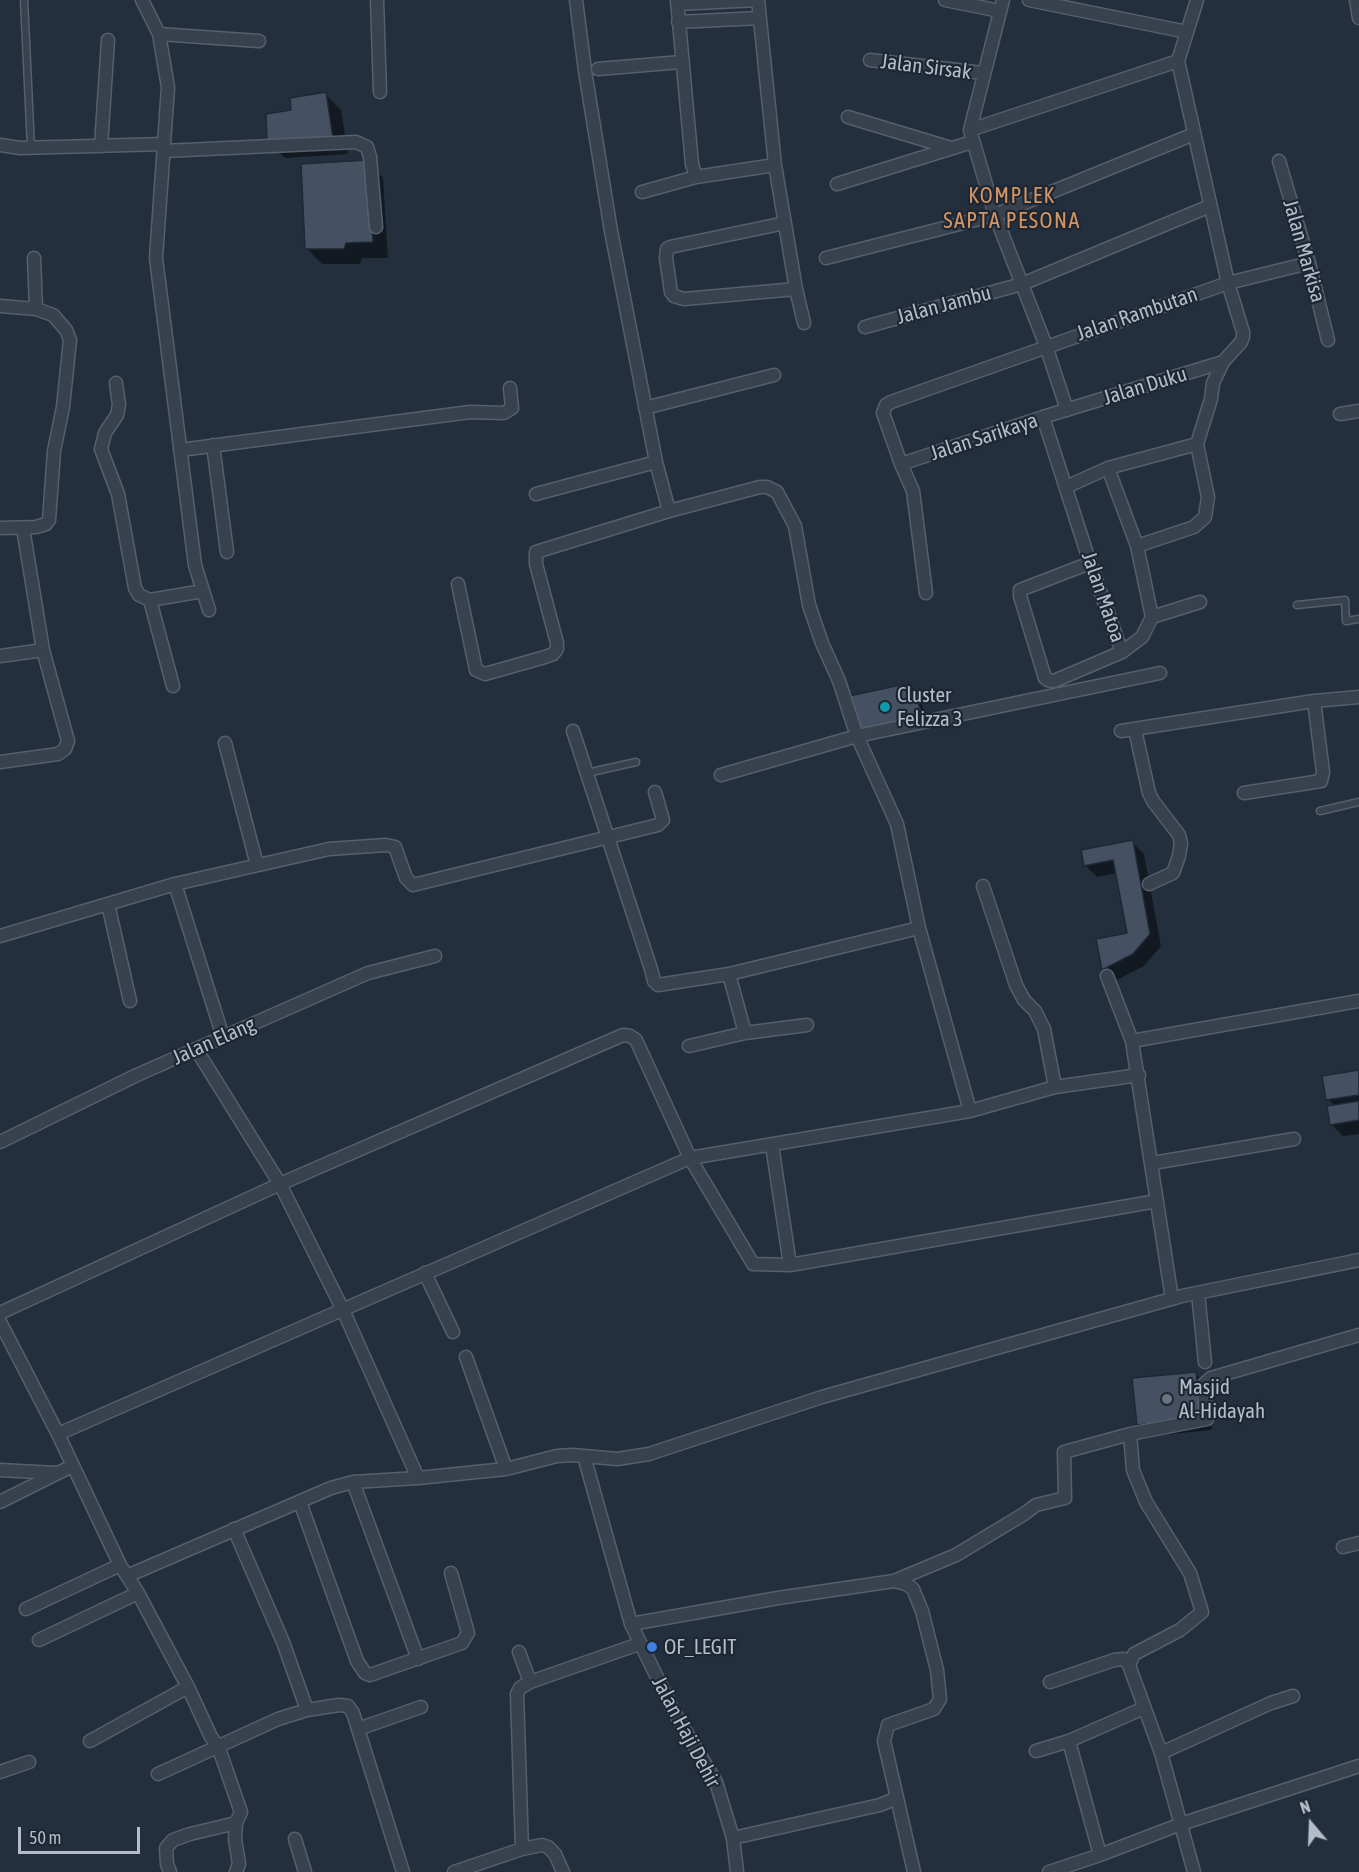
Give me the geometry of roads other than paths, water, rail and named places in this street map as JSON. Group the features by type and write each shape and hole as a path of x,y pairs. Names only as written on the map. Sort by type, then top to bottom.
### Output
{"street":[{"path":"142,0 159,34 168,87 156,258 195,565 209,610"},
{"path":"377,0 380,92"},
{"path":"576,0 611,231 656,462 669,511"},
{"path":"696,177 692,164 677,2 758,0 775,165 804,323"},
{"path":"945,0 1001,6 983,74 971,136 995,215 1046,346 1067,410"},
{"path":"1029,0 1187,32"},
{"path":"1137,546 1194,527 1205,517 1208,497 1197,444 1211,399 1213,383 1223,362 1241,342 1243,332 1228,283 1178,61 1197,0"},
{"path":"1356,0 1359,18"},
{"path":"678,22 760,18"},
{"path":"159,34 259,41"},
{"path":"101,146 108,40"},
{"name":"Jalan Sirsak","path":"870,60 983,74"},
{"path":"837,184 951,148 971,136 1178,61"},
{"path":"598,69 681,62"},
{"path":"848,117 951,148"},
{"path":"826,258 995,215 1194,134"},
{"path":"0,145 20,148 164,147 356,142 367,147 370,157 375,227"},
{"name":"Jalan Markisa","path":"1279,161 1309,263 1328,340"},
{"path":"642,192 696,177 775,165"},
{"name":"Jalan Jambu","path":"865,327 1022,284 1210,206"},
{"path":"785,223 667,249 666,258 671,292 674,296 684,299 796,289"},
{"path":"34,258 36,309"},
{"name":"Jalan Rambutan","path":"926,592 913,491 883,413 886,405 1046,346 1228,283 1309,263"},
{"path":"0,306 36,309 53,315 66,330 70,340 63,406 54,451 51,515 44,525 0,528"},
{"name":"Jalan Duku","path":"1067,410 1223,362"},
{"path":"645,408 774,375"},
{"path":"116,383 119,405 117,415 105,433 101,449 118,494 132,582 139,595 150,600 203,591"},
{"path":"180,450 470,412 504,413 512,408 510,388"},
{"name":"Jalan Sarikaya","path":"901,464 1067,410"},
{"path":"1340,414 1359,411"},
{"name":"Jalan Matoa","path":"1043,417 1118,654 1142,637 1152,617 1137,546 1108,468"},
{"path":"1066,487 1108,468 1197,444"},
{"path":"213,446 227,552"},
{"path":"536,494 656,462"},
{"path":"458,584 476,670 485,674 545,657 553,654 557,643 536,564 536,552 669,511 760,487 772,488 777,492 795,526 809,605 822,643 842,688 857,736 897,825 919,928 970,1111"},
{"path":"0,762 50,757 65,749 68,741 43,651 23,528"},
{"path":"1090,563 1022,587 1020,596 1048,680 1054,681 1118,654"},
{"path":"150,600 172,686"},
{"path":"1152,617 1200,602"},
{"path":"0,656 43,651"},
{"path":"721,775 857,736 1160,673"},
{"path":"1121,731 1314,701 1359,697"},
{"path":"1244,793 1321,781 1323,772 1314,701"},
{"path":"1135,730 1149,793 1179,834 1181,843 1173,873 1149,884"},
{"path":"573,731 656,983 662,985 729,974 919,928"},
{"path":"225,743 257,865"},
{"path":"0,936 175,884 329,849 386,845 394,847 406,878 413,885 661,823 663,820 655,792"},
{"path":"175,884 223,1037"},
{"path":"983,886 1017,985 1024,1000 1035,1011 1044,1029 1055,1087"},
{"path":"108,904 130,1001"},
{"name":"Jalan Elang","path":"0,1142 137,1075 368,973 435,956"},
{"path":"729,974 745,1033"},
{"path":"1107,976 1132,1041 1139,1075 1172,1299"},
{"path":"1132,1041 1359,1001"},
{"path":"689,1046 745,1033 807,1025"},
{"path":"0,1313 280,1184 623,1035 636,1040 690,1158 753,1264 790,1264 1157,1202"},
{"path":"196,1049 280,1184 343,1310 418,1478"},
{"path":"58,1434 690,1158 970,1111 1055,1087 1139,1075"},
{"path":"1153,1163 1294,1139"},
{"path":"772,1145 790,1264"},
{"path":"127,1576 331,1488 353,1482 418,1478 506,1468 544,1458 573,1455 617,1459 650,1454 822,1396 1172,1299 1359,1260"},
{"path":"425,1273 453,1332"},
{"path":"1198,1293 1205,1362"},
{"path":"0,1322 58,1434 120,1565 138,1593 188,1687 211,1737 218,1746 241,1812 236,1823 238,1864 236,1872"},
{"path":"631,1624 778,1598 894,1581 956,1555 1036,1505 1065,1498 1064,1452 1130,1434 1207,1419 1203,1385 1211,1378 1359,1335"},
{"path":"466,1357 506,1468"},
{"path":"1129,1665 1134,1654 1180,1630 1202,1612 1190,1573 1146,1502 1137,1481 1133,1470 1130,1434"},
{"name":"Jalan Haji Dehir","path":"584,1456 631,1624 673,1710 716,1782 733,1838 737,1872"},
{"path":"0,1502 72,1466"},
{"path":"0,1470 56,1473"},
{"path":"353,1482 418,1659"},
{"path":"300,1502 361,1668 370,1675 462,1643 468,1633 451,1574"},
{"path":"234,1529 283,1642 307,1710"},
{"path":"1342,1546 1359,1543"},
{"path":"26,1609 120,1565"},
{"path":"894,1581 906,1584 913,1589 922,1611 937,1670 940,1699 934,1709 888,1725 884,1741 914,1872"},
{"path":"39,1640 138,1593"},
{"path":"522,1849 517,1694 520,1688 530,1682 639,1644"},
{"path":"519,1652 530,1682"},
{"path":"1050,1682 1114,1660 1124,1659 1129,1665 1161,1753 1194,1872"},
{"path":"90,1741 188,1687"},
{"path":"1161,1753 1271,1703 1293,1696"},
{"path":"158,1774 278,1719 307,1710 339,1705 348,1706 353,1713 403,1872"},
{"path":"358,1729 421,1707"},
{"path":"1036,1751 1069,1741 1144,1708"},
{"path":"1069,1741 1100,1855"},
{"path":"0,1773 29,1762"},
{"path":"1049,1872 1181,1824 1359,1766"},
{"path":"733,1838 869,1808 897,1798"},
{"path":"170,1872 166,1848 173,1840 236,1823"},
{"path":"295,1839 305,1872"},
{"path":"454,1872 522,1849 542,1845 548,1847 559,1860 563,1872"}],"lane":[{"path":"24,0 31,147"},
{"path":"1297,605 1345,600 1346,621 1359,619"},
{"path":"587,773 636,762"},
{"path":"1320,811 1359,802"}],"place":[{"name":"Cluster Felizza 3","path":"885,707"},
{"name":"Masjid Al-Hidayah","path":"1167,1399"},
{"name":"OF_LEGIT","path":"652,1647"}],"district":[{"name":"KOMPLEK SAPTA PESONA","path":"1012,208"}]}
